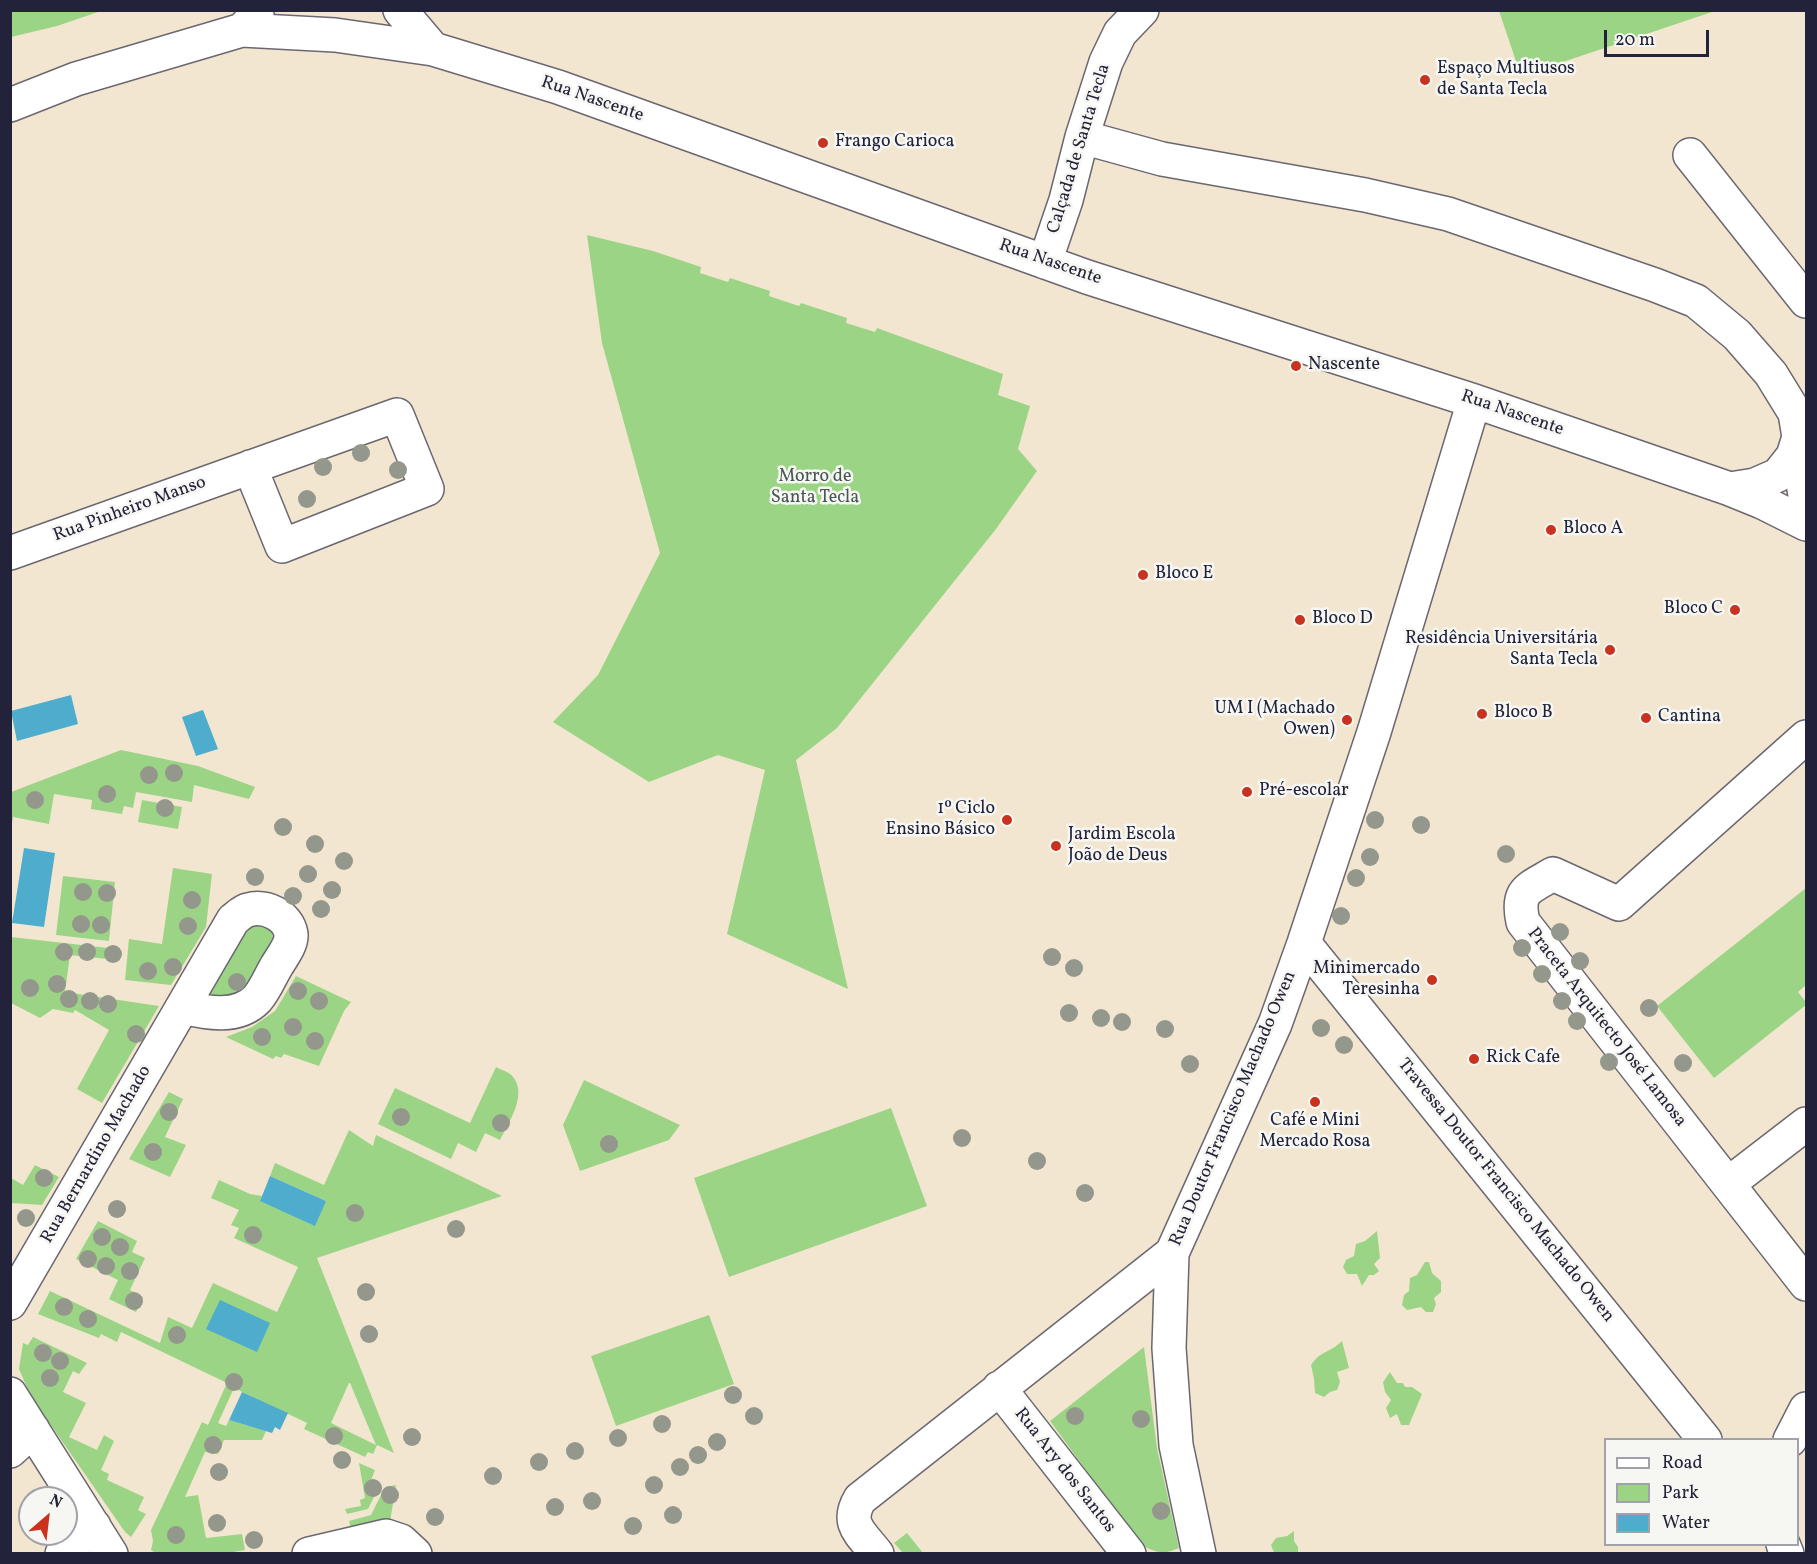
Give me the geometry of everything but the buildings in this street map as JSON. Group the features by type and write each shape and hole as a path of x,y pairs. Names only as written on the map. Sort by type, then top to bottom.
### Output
{"street":[{"path":"400,10 434,49"},
{"name":"Calçada de Santa Tecla","path":"1045,262 1066,200 1082,136 1106,62 1120,33 1142,10"},
{"name":"Rua Nascente","path":"10,105 76,79 251,20 334,35 434,49 558,87 1045,262 1474,401 1730,489 1806,524"},
{"path":"1082,136 1162,159 1365,195 1448,214 1696,301 1737,335 1772,374 1795,413 1799,437 1793,456 1778,475 1755,485 1730,489"},
{"path":"1690,155 1806,301"},
{"name":"Rua Doutor Francisco Machado Owen","path":"1199,1554 1176,1445 1169,1348 1172,1254 1275,1024 1374,732 1474,401"},
{"name":"Rua Pinheiro Manso","path":"10,553 250,467 397,415 427,489 282,546 250,467"},
{"path":"1793,456 1802,477 1806,501"},
{"name":"Praceta Arquitecto José Lamosa","path":"1806,737 1619,904 1553,874 1527,890 1519,904 1522,922 1806,1284"},
{"name":"Travessa Doutor Francisco Machado Owen","path":"1304,942 1703,1438"},
{"name":"Rua Bernardino Machado","path":"10,1303 183,1007"},
{"path":"1728,1184 1806,1124"},
{"path":"863,1549 854,1523 853,1510 860,1498 1172,1254"},
{"name":"Rua Ary dos Santos","path":"999,1388 1129,1554"},
{"path":"10,1394 22,1441 94,1526 111,1554"},
{"path":"1791,1438 1806,1409"},
{"path":"62,1554 94,1526"},
{"path":"309,1554 386,1536 402,1541 415,1554"}],"green space":[{"path":"1499,10 1718,10 1521,76 1499,11"},
{"path":"10,11 101,11 57,26 11,37"},
{"name":"Morro de Santa Tecla","path":"587,235 653,251 701,267 700,273 728,282 730,278 770,291 769,296 799,306 801,303 847,318 846,323 875,332 877,328 1003,374 998,395 1030,406 1018,449 1037,471 996,529 837,728 796,760 848,989 727,934 765,770 718,755 649,782 553,722 598,675 660,553 602,343"},
{"path":"121,750 198,766 255,787 249,799 194,785 192,802 136,792 133,808 124,806 122,814 91,809 92,800 54,794 49,824 13,817 11,830 11,792"},
{"path":"142,800 182,807 178,829 138,822"},
{"path":"173,868 212,874 206,927 171,985 125,980 129,939 162,944"},
{"path":"63,876 115,882 109,941 56,935"},
{"path":"1806,888 1806,985 1798,992 1806,1005 1714,1078 1657,1006"},
{"path":"282,918 257,998 183,1007 233,920"},
{"path":"11,937 117,949 116,960 70,955 65,992 159,1006 102,1103 77,1089 109,1030 75,1010 73,1013 53,1009 40,1018 11,1003"},
{"path":"296,976 351,1002 344,1011 319,1066 284,1054 281,1058 276,1056 273,1059 226,1037 252,1027 275,1011"},
{"path":"496,1067 513,1077 517,1084 518,1100 512,1118 500,1140 485,1133 476,1152 458,1143 451,1159 378,1124 395,1088 470,1123"},
{"path":"584,1080 680,1125 669,1140 580,1171 563,1125"},
{"path":"169,1092 183,1099 165,1137 186,1145 170,1177 129,1159"},
{"path":"891,1108 927,1206 729,1277 694,1178"},
{"path":"349,1130 373,1146 376,1135 502,1196 317,1258 394,1453 377,1445 373,1454 368,1452 365,1457 304,1429 307,1423 234,1388 218,1423 226,1426 229,1420 266,1431 262,1440 224,1440 218,1454 205,1452 185,1497 198,1495 206,1538 242,1534 245,1550 222,1554 156,1554 151,1550 153,1541 151,1530 202,1422 208,1425 227,1383 121,1332 117,1342 101,1334 99,1338 38,1314 50,1291 160,1343 168,1317 192,1328 213,1283 277,1312 298,1267 234,1238 239,1228 231,1225 239,1210 211,1198 219,1180 250,1194 262,1196 260,1201 326,1201 270,1176 275,1163 324,1185","holes":["350,1383 376,1445 331,1423"]},
{"path":"35,1165 59,1177 42,1205 11,1203 11,1178 23,1185"},
{"path":"98,1221 137,1241 132,1252 145,1258 130,1290 143,1297 136,1312 109,1299 118,1280 76,1259"},
{"path":"1377,1231 1380,1258 1374,1264 1379,1271 1374,1275 1369,1275 1362,1286 1357,1274 1347,1274 1343,1267 1346,1260 1354,1256 1356,1244 1365,1241"},
{"path":"1425,1262 1429,1262 1432,1273 1441,1281 1441,1292 1434,1298 1436,1304 1433,1312 1426,1312 1421,1307 1407,1310 1402,1305 1404,1295 1409,1291 1410,1278 1417,1275"},
{"path":"709,1315 734,1384 616,1426 591,1356"},
{"path":"33,1337 87,1363 79,1374 73,1371 63,1392 86,1403 69,1437 97,1450 104,1435 114,1441 101,1470 109,1474 107,1480 144,1497 138,1510 146,1514 131,1537 125,1532 30,1395 19,1369 23,1343 28,1345"},
{"path":"1342,1341 1349,1368 1337,1372 1340,1382 1337,1390 1324,1397 1315,1393 1311,1365 1318,1357"},
{"path":"1144,1347 1157,1448 1179,1548 1168,1552 1155,1551 1140,1544 1050,1421"},
{"path":"1390,1372 1397,1383 1403,1383 1405,1387 1412,1387 1422,1394 1409,1425 1401,1425 1397,1414 1390,1418 1386,1408 1391,1400 1385,1392 1383,1382"},
{"path":"359,1463 375,1470 371,1480 380,1485 368,1509 347,1514 345,1509 361,1506 360,1500 365,1498"},
{"path":"396,1485 390,1522 351,1529 349,1521 371,1515 385,1487"},
{"path":"1294,1531 1298,1553 1274,1553 1271,1545 1276,1538 1287,1536"},
{"path":"907,1533 923,1553 903,1553 894,1543"}],"water":[{"path":"71,695 78,724 17,741 11,711"},
{"path":"203,710 218,749 196,756 182,717"},
{"path":"24,848 55,853 44,927 12,923"},
{"path":"270,1176 326,1201 315,1226 260,1201"},
{"path":"220,1300 270,1323 257,1352 206,1329"},
{"path":"242,1392 288,1413 280,1430 275,1427 272,1433 229,1420"}],"place":[{"name":"Espaço Multiusos de Santa Tecla","path":"1425,80"},
{"name":"Frango Carioca","path":"823,143"},
{"name":"Nascente","path":"1296,366"},
{"name":"Bloco A","path":"1551,530"},
{"name":"Bloco E","path":"1143,575"},
{"name":"Bloco C","path":"1735,610"},
{"name":"Bloco D","path":"1300,620"},
{"name":"Residência Universitária Santa Tecla","path":"1610,650"},
{"name":"Bloco B","path":"1482,714"},
{"name":"Cantina","path":"1646,718"},
{"name":"UM I (Machado Owen)","path":"1347,720"},
{"name":"Pré-escolar","path":"1247,792"},
{"name":"1º Ciclo Ensino Básico","path":"1007,820"},
{"name":"Jardim Escola João de Deus","path":"1056,846"},
{"name":"Minimercado Teresinha","path":"1432,980"},
{"name":"Rick Cafe","path":"1474,1059"},
{"name":"Café e Mini Mercado Rosa","path":"1315,1102"}]}
